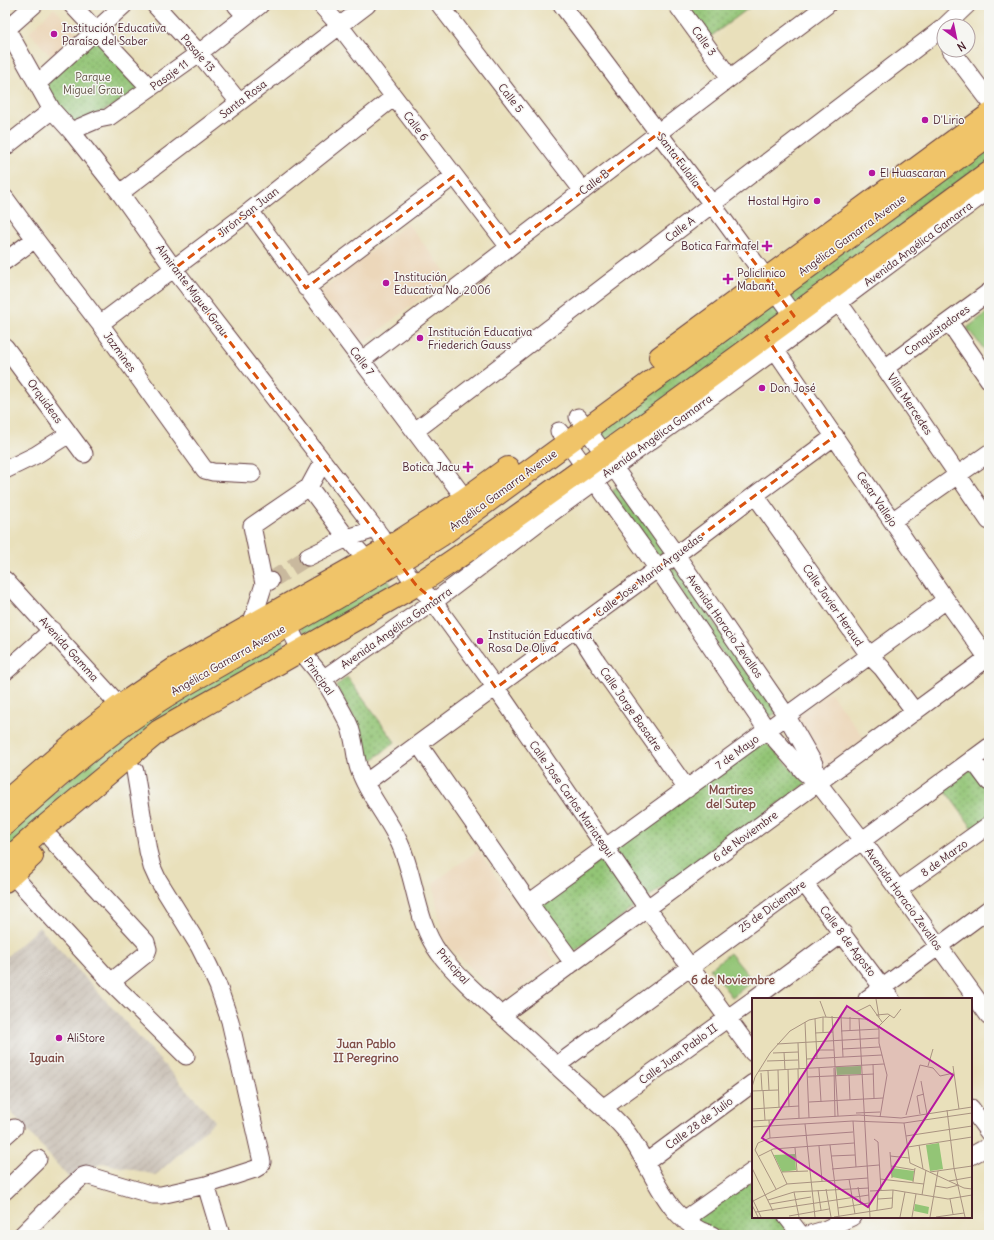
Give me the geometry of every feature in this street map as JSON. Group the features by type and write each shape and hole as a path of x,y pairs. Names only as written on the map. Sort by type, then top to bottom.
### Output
{"main road":[{"name":"Angélica Gamarra Avenue","path":"772,284 989,115"},
{"name":"Angélica Gamarra Avenue","path":"5,824 72,766 125,713 174,669 251,625 284,617 394,555 470,505 772,284 989,135"},
{"path":"7,871 43,828 159,731 192,714 416,585 475,546 591,474 770,343 794,316 835,296 989,172"},
{"name":"Angélica Gamarra Avenue","path":"5,802 89,730 125,713 152,705 187,684 367,560 394,555"},
{"path":"7,871 51,839 135,771 159,731"}],"street":[{"path":"6,27 34,5"},
{"path":"72,5 150,88"},
{"path":"38,84 124,5"},
{"name":"Pasaje 13","path":"155,5 199,53 239,102"},
{"name":"Pasaje 11","path":"71,131 99,119 109,117 199,53 241,10 260,5"},
{"name":"Calle 6","path":"321,5 394,97 509,248"},
{"name":"Santa Rosa","path":"120,193 367,5"},
{"name":"Calle 5","path":"440,5 583,191"},
{"name":"Santa Eulalia","path":"562,5 772,284 794,316"},
{"name":"Calle 3","path":"677,5 730,78"},
{"name":"Calle B","path":"362,360 827,5"},
{"name":"Calle A","path":"955,18 967,5"},
{"name":"Almirante Miguel Grau","path":"6,27 52,110 71,131 120,193 174,269 376,529 394,555"},
{"name":"Calle A","path":"415,431 712,204 936,36"},
{"path":"957,58 989,100"},
{"name":"Jirón San Juan","path":"100,324 250,211 394,97"},
{"path":"5,147 52,110"},
{"path":"306,288 454,176"},
{"name":"Avenida Angélica Gamarra","path":"770,343 835,296 989,190"},
{"name":"Jazmines","path":"5,198 100,324 206,470 213,472 252,474"},
{"name":"Calle 7","path":"250,211 306,288 362,360 470,505"},
{"path":"5,261 35,239"},
{"name":"Conquistadores","path":"885,368 989,292"},
{"name":"Villa Mercedes","path":"835,296 959,475 989,521"},
{"path":"949,322 989,380"},
{"name":"Cesar Vallejo","path":"770,343 988,659"},
{"name":"Orquideas","path":"5,347 12,368 69,434 84,454"},
{"name":"Avenida Horacio Zevallos","path":"582,423 676,555 786,715 814,764 818,783"},
{"path":"5,470 36,455 69,434"},
{"name":"Avenida Horacio Zevallos","path":"564,436 658,569 767,730 804,772 818,783 986,1007"},
{"name":"Calle Jose Maria Arguedas","path":"365,783 658,569 835,436"},
{"path":"892,521 989,453"},
{"path":"251,625 267,583 252,526 309,487 323,461"},
{"name":"Avenida Angélica Gamarra","path":"323,679 434,601 535,525 591,474"},
{"path":"309,487 347,538 367,560"},
{"name":"Calle Javier Heraud","path":"755,495 869,655 882,668 915,712"},
{"path":"308,557 347,538 376,529"},
{"name":"Calle Jose Carlos Mariategui","path":"394,555 416,585 434,601 496,688 647,908 752,1052"},
{"name":"Avenida Gamma","path":"5,580 52,630 125,713"},
{"name":"7 de Mayo","path":"529,903 946,600"},
{"name":"Principal","path":"284,617 301,650 323,679 351,730 359,770 365,783 392,826 401,845 424,924 430,939 440,954 468,984 624,1129 635,1144 659,1189 669,1204 684,1220 704,1233"},
{"name":"Calle Jorge Basadre","path":"576,629 598,663 687,789"},
{"path":"5,672 52,630"},
{"name":"6 de Noviembre","path":"502,1015 988,659"},
{"path":"419,745 529,903 573,963"},
{"name":"25 de Diciembre","path":"556,1066 989,747"},
{"path":"972,759 989,782"},
{"path":"22,1235 63,1194 86,1174 153,1195 161,1195 206,1185 255,1169 260,1166 262,1162 230,1021 218,986 199,946 157,878 152,867 148,852 135,771"},
{"name":"8 de Marzo","path":"898,890 989,825"},
{"path":"51,839 146,942 148,949 146,954 111,982"},
{"path":"7,871 111,982 186,1056"},
{"name":"Calle 8 de Agosto","path":"804,883 887,993"},
{"path":"870,998 887,993 939,946 989,909"},
{"name":"Calle Juan Pablo II","path":"754,998 843,933"},
{"name":"Calle Juan Pablo II","path":"603,1108 752,1000"},
{"name":"Calle 28 de Julio","path":"645,1163 752,1084"},
{"path":"972,1109 989,1133"},
{"path":"972,1155 989,1146"},
{"path":"5,1191 38,1159"},
{"path":"684,1220 752,1172"},
{"path":"206,1185 221,1235"},
{"path":"788,1218 801,1235"},
{"path":"807,1235 824,1230 850,1218"}],"highlighted area":[{"path":"659,133 794,316 766,337 835,436 496,688 434,601 416,585 174,269 250,211 306,288 454,176 509,247"}],"shaded area":[{"name":"Institución Educativa Paraíso del Saber","path":"54,8 80,36 54,60 29,32"},
{"name":"Institución Educativa No. 2006","path":"407,223 449,276 361,345 322,296 322,290"},
{"path":"830,692 864,738 826,767 822,766 794,717"},
{"path":"478,850 556,963 503,999 453,951 442,937 433,883"},
{"path":"39,927 215,1121 156,1175 103,1163 69,1178 5,1105 5,958"}],"green space":[{"path":"686,5 753,5 710,37"},
{"name":"Parque Miguel Grau","path":"96,36 143,90 72,127 42,84"},
{"path":"989,142 989,164 795,307 784,292"},
{"path":"777,299 787,313 608,444 597,430"},
{"path":"989,311 989,353 988,354 967,328"},
{"path":"618,486 667,551 660,558 612,494 613,490"},
{"path":"673,565 775,708 775,714 769,717 764,717 667,568"},
{"path":"385,575 393,588 306,637 299,624"},
{"path":"281,638 288,649 5,856 5,831 137,725"},
{"path":"347,677 395,742 369,763 357,724 336,686"},
{"path":"763,739 806,784 647,898 613,850"},
{"path":"973,767 989,789 989,819 974,830 944,789"},
{"path":"603,858 638,905 572,953 538,904"},
{"path":"730,953 753,981 732,997 710,969"},
{"path":"752,1182 752,1218 781,1218 791,1233 764,1236 725,1233 707,1227 692,1219"}],"tunnel":[{"path":"270,581 308,557"}],"place":[{"name":"Institución Educativa Paraíso del Saber","path":"54,34"},
{"name":"D'Lirio","path":"925,120"},
{"name":"El Huascaran","path":"872,173"},
{"name":"Hostal Hgiro","path":"817,201"},
{"name":"Botica Farmafel","path":"767,246"},
{"name":"Policlinico Mabant","path":"728,279"},
{"name":"Institución Educativa No. 2006","path":"386,283"},
{"name":"Institución Educativa Friederich Gauss","path":"420,338"},
{"name":"Don José","path":"762,388"},
{"name":"Botica Jacu","path":"468,467"},
{"name":"Institución Educativa Rosa De Oliva","path":"480,641"},
{"name":"AliStore","path":"59,1038"}],"district":[{"name":"Martires del Sutep","path":"731,796"},
{"name":"6 de Noviembre","path":"733,979"},
{"name":"Juan Pablo II Peregrino","path":"366,1050"},
{"name":"Iguain","path":"47,1057"}]}
